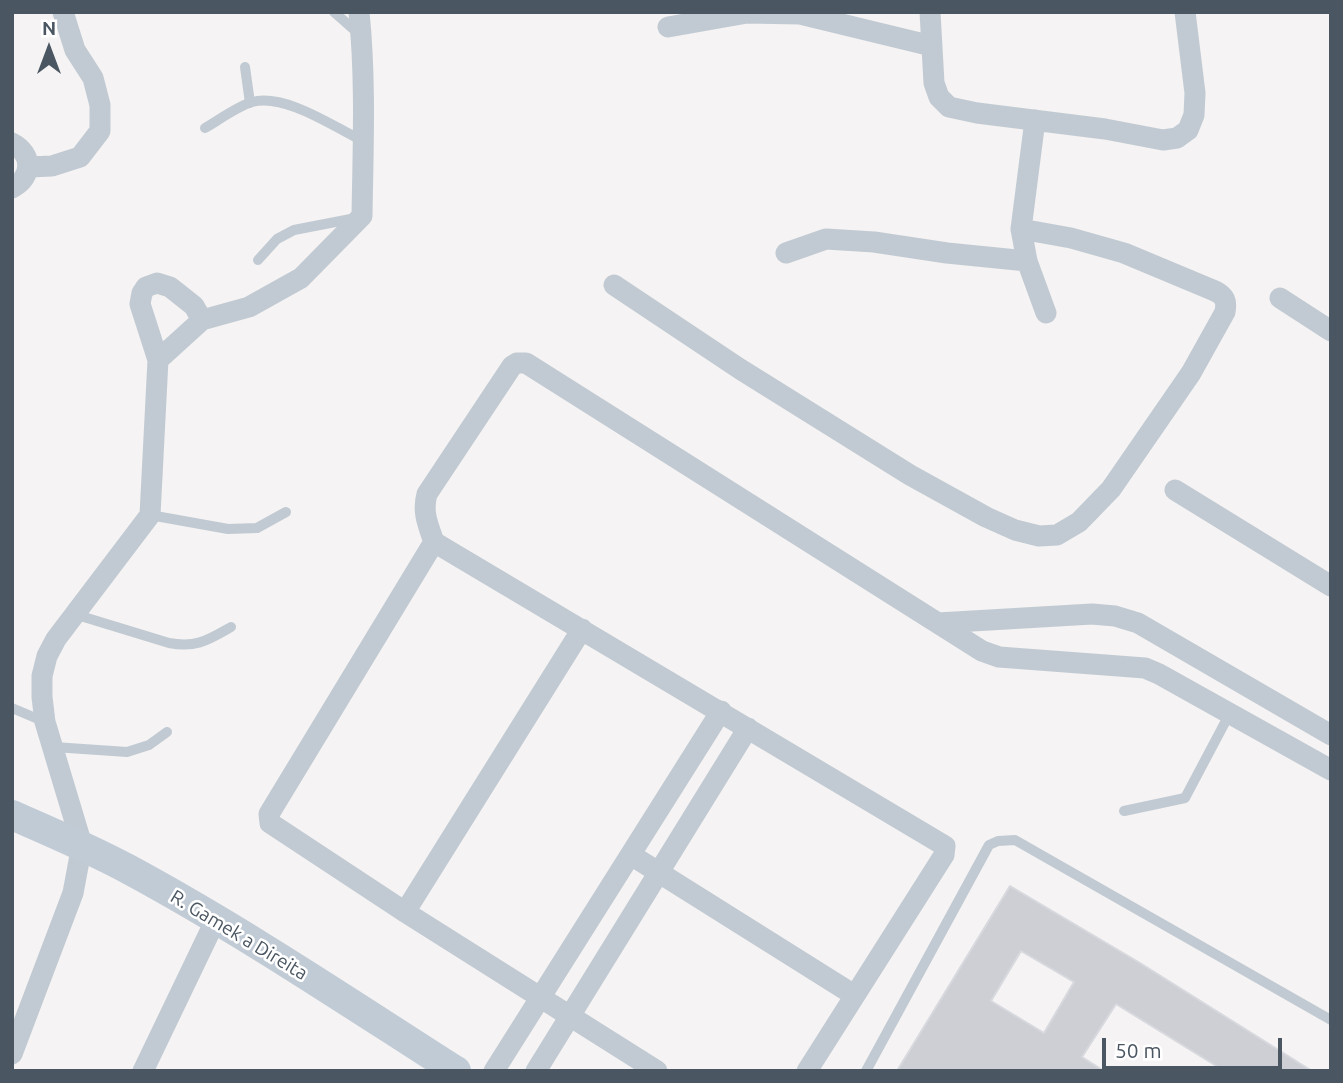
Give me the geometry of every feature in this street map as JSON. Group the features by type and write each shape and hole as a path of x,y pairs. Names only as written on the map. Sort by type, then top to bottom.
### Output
{"main road":[{"name":"R. Gamek a Direita","path":"12,815 82,845 216,919 456,1071"}],"street":[{"path":"29,167 52,166 80,158 100,131 100,104 93,78 75,50 63,12"},
{"path":"158,360 202,320 249,307 302,278 362,216 362,36 359,12"},
{"path":"930,12 934,83 939,97 949,107 1163,140 1177,138 1188,130 1195,115 1195,93 1185,12"},
{"path":"668,27 747,13 800,14 932,46"},
{"path":"1035,120 1021,229 1027,261 1046,313"},
{"path":"12,143 22,149 29,167 21,184 12,188"},
{"path":"614,285 740,369 910,475 1015,530 1040,536 1057,535 1079,523 1111,489 1191,373 1227,302 1223,295 1215,291 1125,253 1071,238 1021,229"},
{"path":"786,253 826,239 874,242 1027,261"},
{"path":"12,1054 73,893 82,845 45,722 42,676 47,656 74,614 150,515 158,360 140,304 142,293 146,287 157,284 170,288 194,306 202,320"},
{"path":"1280,298 1331,331"},
{"path":"807,1071 944,855 944,846 434,542 425,518 427,494 512,366 522,363 982,650 999,657 1145,668 1328,762"},
{"path":"1175,490 1331,586"},
{"path":"434,542 269,814 270,823 657,1071"},
{"path":"938,623 1092,614 1138,623 1331,735"},
{"path":"405,912 582,629"},
{"path":"494,1071 721,711"},
{"path":"536,1071 748,728"},
{"path":"631,855 854,995"},
{"path":"144,1071 216,919"}],"lane":[{"path":"334,12 362,36"},
{"path":"245,67 250,103"},
{"path":"205,128 250,103 263,100 288,104 363,141"},
{"path":"258,260 277,239 294,230 362,216"},
{"path":"150,515 228,529 257,528 286,512"},
{"path":"74,614 184,646 201,643 231,627"},
{"path":"12,708 45,722"},
{"path":"1124,811 1185,799 1230,713"},
{"path":"54,747 127,751 149,745 167,732"},
{"path":"866,1071 989,845 998,841 1015,840 1331,1020"}],"building":[{"path":"1010,886 1140,963 1312,1071 1216,1071 1218,1067 1116,1004 1082,1057 1104,1071 897,1071","holes":["1021,951 1074,982 1044,1033 991,1001"]}]}
